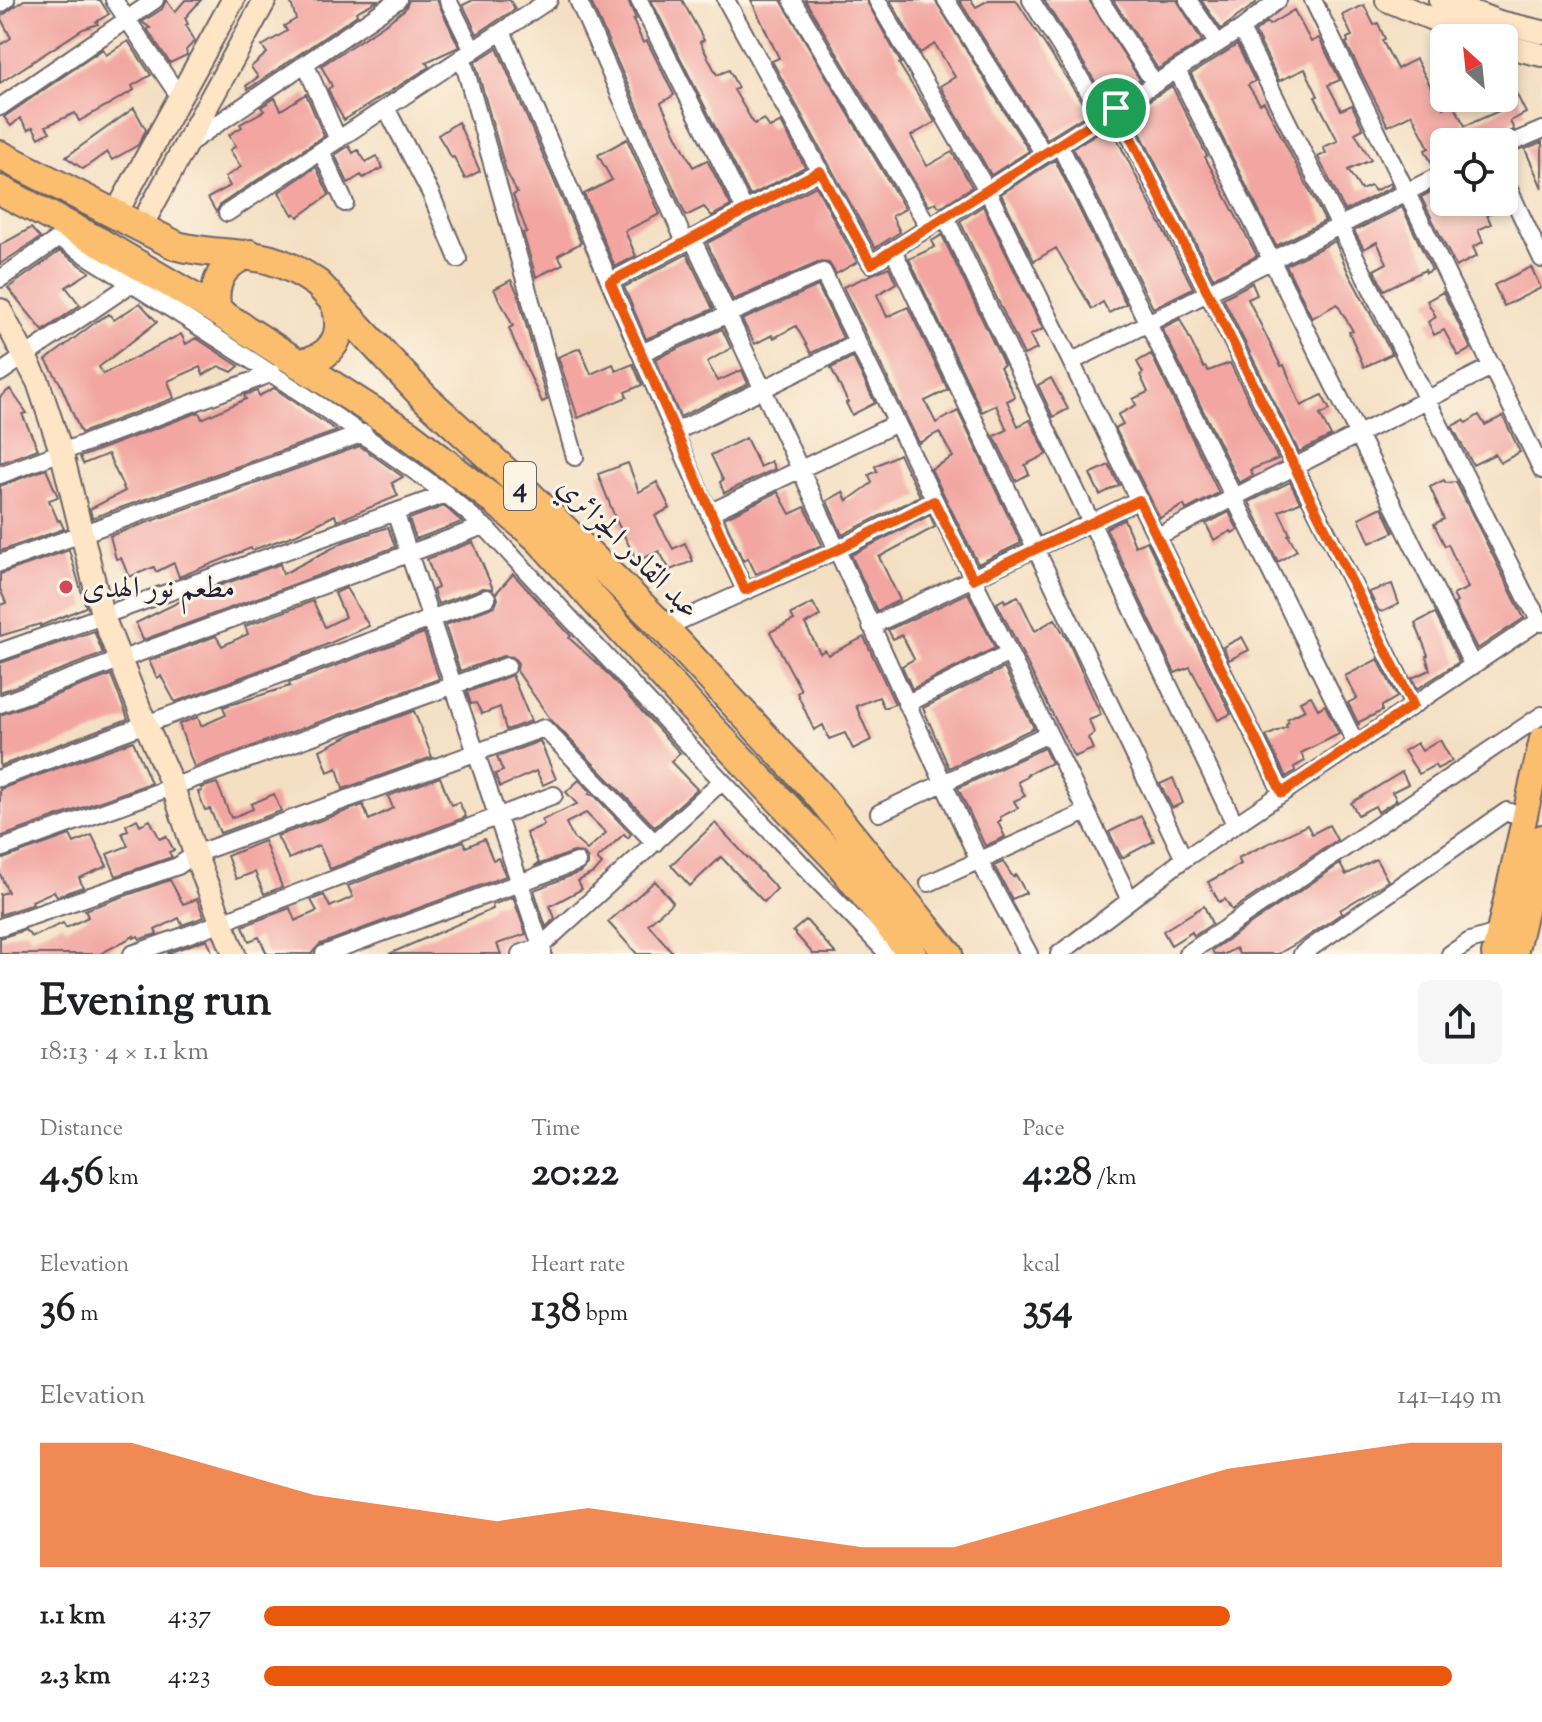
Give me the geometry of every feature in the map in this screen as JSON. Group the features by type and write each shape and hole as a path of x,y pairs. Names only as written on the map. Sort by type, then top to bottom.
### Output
{"highway":[{"name":"عبد القادر الجزائري","path":"0,155 177,246 275,259 318,284 423,396 506,472 664,628 817,793 948,954"},
{"name":"عبد القادر الجزائري","path":"0,190 101,243 217,311 286,368 408,434 495,501 539,539 694,710 837,860 912,954"},
{"path":"217,311 216,286 220,275 238,258 250,254"},
{"path":"286,368 326,355 335,344 340,331 340,316 335,303"}],"main road":[{"path":"1497,943 1525,818 1536,791 1542,739"},
{"path":"1515,954 1542,837"}],"street":[{"path":"0,4 6,0"},
{"path":"114,0 179,96"},
{"path":"0,107 155,0"},
{"path":"128,222 179,96 233,0"},
{"path":"128,222 183,147 265,0"},
{"path":"183,147 398,0"},
{"path":"448,0 468,54 575,457"},
{"path":"227,213 549,0"},
{"path":"578,0 688,240 727,314 800,469 979,861 1029,954"},
{"path":"639,0 745,210"},
{"path":"726,0 871,264 1218,44 1278,0"},
{"path":"792,0 929,227"},
{"path":"877,0 987,190 1282,793"},
{"path":"946,0 1044,154"},
{"path":"1031,0 1110,112 1207,292 1413,705"},
{"path":"1100,0 1155,84"},
{"path":"1188,0 1218,44"},
{"path":"1313,0 1542,470"},
{"path":"1387,0 1444,24"},
{"path":"1440,0 1485,24"},
{"path":"1059,954 1184,859 1540,622 1241,29"},
{"path":"502,31 745,590"},
{"path":"1518,31 1542,32"},
{"path":"1518,49 1542,55"},
{"path":"305,63 338,140"},
{"path":"1177,70 1473,666"},
{"path":"386,108 430,192 458,259"},
{"path":"1518,140 1542,130"},
{"path":"1059,144 1356,744"},
{"path":"321,151 345,203"},
{"path":"610,282 820,171"},
{"path":"1071,362 1430,179"},
{"path":"1518,208 1542,259"},
{"path":"945,216 1235,824"},
{"path":"0,279 59,238 131,284 286,368 484,526 888,954"},
{"path":"893,250 1184,859"},
{"path":"641,353 823,272 1130,900"},
{"path":"0,373 131,284"},
{"path":"0,310 38,382 62,454 102,614 173,787 234,954"},
{"path":"675,432 857,343"},
{"path":"1158,536 1493,366"},
{"path":"0,475 286,368"},
{"path":"709,513 897,423"},
{"path":"0,563 364,433"},
{"path":"0,652 446,494"},
{"path":"871,626 1139,500"},
{"path":"664,628 837,550 934,501"},
{"path":"395,512 542,950"},
{"path":"0,704 484,526"},
{"path":"0,778 487,598"},
{"path":"906,704 1009,653"},
{"path":"0,849 507,666"},
{"path":"1187,954 1542,715"},
{"path":"0,927 178,866 195,854 544,728 655,843"},
{"path":"879,813 1048,734"},
{"path":"520,954 542,950 722,781"},
{"path":"132,954 554,795"},
{"path":"1302,954 1507,811 1525,818"},
{"path":"929,883 1087,812"},
{"path":"324,954 577,862"},
{"path":"1450,954 1470,941 1497,943"}],"building":[{"path":"24,0 100,0 109,14 96,22 98,24 83,29 0,83 0,45 11,38 0,17"},
{"path":"166,0 175,12 185,0 201,0 185,18 195,41 186,50 187,55 170,63 147,29 150,28 142,22 162,9"},
{"path":"290,0 379,0 356,12 357,15 248,89 246,86 258,77 251,67 267,53 262,46 287,31 284,26 296,19"},
{"path":"409,0 437,0 459,47 426,62 429,67 344,120 328,89 332,86 321,66 388,22 405,9"},
{"path":"473,0 510,0 515,9 477,34 463,5"},
{"path":"590,0 628,0 643,43 647,41 674,95 661,103 677,136 693,167 707,160 731,206 712,216 704,207 686,216"},
{"path":"651,0 682,0 704,40 700,42 717,75 729,70 738,88 734,90 754,124 764,119 770,128 781,122 805,167 750,196"},
{"path":"751,0 781,0 905,209 892,216 900,232 875,248 772,61 779,58"},
{"path":"805,0 866,0 899,64 935,122 911,136 927,166 952,152 972,187 942,206 936,202 929,206"},
{"path":"890,0 935,0 1029,151 991,175 940,86 955,77 935,44 920,53"},
{"path":"959,0 971,0 976,7 989,0 1016,0 1089,113 1047,139"},
{"path":"1044,0 1089,0 1140,80 1121,86 1118,81 1101,91"},
{"path":"1113,0 1177,0 1202,41 1158,69"},
{"path":"1201,0 1255,0 1256,3 1221,29"},
{"path":"1364,5 1374,25 1378,23 1385,39 1382,40 1397,69 1416,59 1430,85 1430,112 1458,112 1465,126 1497,112 1518,112 1518,97 1526,113 1510,121 1513,128 1430,128 1430,160 1425,150 1429,148 1412,114 1388,126 1346,43 1347,38 1352,36 1342,15"},
{"path":"1294,10 1311,42 1319,38 1340,80 1328,85 1341,110 1352,105 1363,129 1355,133 1371,160 1348,170 1361,190 1371,186 1375,191 1390,183 1392,187 1345,211 1318,157 1326,153 1323,147 1338,141 1315,97 1318,96 1305,69 1279,81 1255,32 1267,22 1269,25"},
{"path":"128,41 151,75 132,86 134,90 79,121 75,113 46,126 50,132 39,138 33,127 28,130 20,118 11,126 4,117 103,49 106,55"},
{"path":"1237,45 1255,81 1248,85 1260,104 1264,102 1325,221 1276,246 1191,74"},
{"path":"497,48 581,243 558,255 563,264 536,277 523,233 527,232 513,195 517,193 506,171 475,62"},
{"path":"1172,86 1257,256 1213,278 1132,116 1142,111 1140,106"},
{"path":"306,94 324,136 221,204 216,212 208,198 230,186 225,177 241,167 230,150 236,146 229,135 242,127 240,124 264,111 261,107 275,98 281,110"},
{"path":"134,108 146,130 138,145 112,160 107,152 83,169 66,157"},
{"path":"458,122 480,171 465,179 438,135"},
{"path":"1110,125 1193,288 1153,308 1073,148"},
{"path":"627,139 660,214 625,231 636,256 615,267 584,194 612,180 598,155"},
{"path":"1542,142 1542,188 1525,149"},
{"path":"349,146 353,153 358,150 366,162 377,156 383,168 348,183 335,155"},
{"path":"1055,160 1126,304 1109,313 1103,302 1092,309 1056,248 1034,261 1001,194"},
{"path":"316,167 329,195 298,217 295,213 293,215 279,192"},
{"path":"816,186 857,262 836,274 829,263 819,262 733,300 707,243"},
{"path":"1430,192 1430,215 1421,197"},
{"path":"983,206 1043,329 1030,335 1037,349 1024,355 960,221"},
{"path":"1402,207 1432,270 1426,273 1425,270 1384,290 1374,270 1387,263 1377,242 1364,249 1354,231"},
{"path":"1430,216 1487,216 1491,224 1478,230 1483,242 1473,247 1477,256 1456,267"},
{"path":"31,228 40,238 0,264 0,245"},
{"path":"942,235 1004,365 1000,367 1015,397 1007,401 1018,426 1030,420 1047,454 1025,465 1029,474 1016,481 994,436 1007,430 996,405 982,412 909,259 935,247 932,241"},
{"path":"1335,241 1392,354 1364,367 1349,332 1353,331 1337,304 1312,318 1286,265"},
{"path":"60,251 90,272 66,287 80,305 43,331 8,288"},
{"path":"687,254 713,309 646,339 624,287"},
{"path":"889,267 896,283 877,295 887,317 908,307 948,390 925,401 936,423 958,411 1021,543 978,564 931,469 953,457 939,432 919,443 843,287"},
{"path":"1531,267 1541,288 1504,306 1494,285"},
{"path":"511,280 547,400 542,402 509,328 513,326 494,289"},
{"path":"1252,283 1257,295 1248,299 1281,366 1284,365 1301,406 1322,395 1330,410 1320,415 1331,436 1299,452 1223,298"},
{"path":"818,286 843,338 811,353 796,326 755,344 742,320"},
{"path":"1443,292 1471,349 1458,356 1444,330 1434,335 1428,322 1436,317 1427,301"},
{"path":"140,303 157,322 99,367 103,374 181,334 186,344 196,338 239,366 232,372 219,366 203,375 200,367 168,381 174,398 81,433 60,383 46,360 97,321 109,314 114,320"},
{"path":"1180,319 1204,368 1208,371 1230,363 1278,459 1250,470 1253,475 1239,483 1162,328"},
{"path":"722,329 731,348 707,362 718,381 742,370 748,384 680,417 655,359"},
{"path":"580,348 591,374 613,364 616,371 633,364 642,385 625,392 627,397 578,418 558,357"},
{"path":"1151,354 1219,493 1186,510 1184,505 1160,518 1115,428 1123,424 1118,415 1136,405 1133,399 1148,392 1137,362"},
{"path":"853,357 875,403 852,415 831,368"},
{"path":"1051,378 1068,409 1053,417 1038,385"},
{"path":"274,388 337,431 92,518 90,509 125,491 108,454 83,464 80,457 199,412 202,419 246,399 244,395 257,391 259,396"},
{"path":"10,389 27,413 22,414 38,449 0,463 0,397"},
{"path":"1479,415 1485,425 1503,416 1520,452 1500,463 1495,454 1473,465 1452,426 1464,420 1466,423"},
{"path":"746,438 760,467 771,461 775,469 724,493 720,482 723,480 711,455"},
{"path":"360,446 403,477 392,483 398,496 337,521 335,515 297,534 251,548 179,577 174,563 156,572 154,567 129,577 121,558 116,559 110,536"},
{"path":"899,454 920,496 842,535 827,501 843,492 847,501 872,483 869,475 877,471 875,466"},
{"path":"628,463 639,492 657,482 670,508 655,516 673,549 685,543 693,561 670,570 659,551 637,561 598,474"},
{"path":"1109,465 1119,485 1100,495 1090,474"},
{"path":"46,469 58,497 49,500 64,529 0,551 0,486"},
{"path":"1444,480 1446,483 1456,482 1524,618 1477,649 1454,604 1457,602 1453,595 1468,588 1448,544 1445,546 1434,524 1444,519 1430,487"},
{"path":"1290,482 1300,502 1279,511 1297,550 1278,562 1249,502"},
{"path":"778,492 790,514 805,507 822,545 756,574 748,558 743,561 724,518"},
{"path":"444,506 462,522 416,539 409,519"},
{"path":"1382,507 1394,532 1370,543 1359,518"},
{"path":"1229,512 1238,530 1214,540 1206,524"},
{"path":"930,515 935,527 879,557 900,600 877,611 851,555"},
{"path":"1124,519 1135,546 1147,541 1231,714 1218,720 1190,667 1175,673 1106,528"},
{"path":"388,527 395,547 143,640 136,623 193,595 280,564 283,574 344,542"},
{"path":"473,542 493,589 483,588 438,604 433,590 438,588 427,559"},
{"path":"69,550 86,607 40,626 0,636 0,605 6,603 0,589 0,574"},
{"path":"513,574 571,636 569,638 603,669 680,753 671,762 697,789 655,827 551,720 517,671 518,663 513,657 503,656 460,671 445,625 495,606 498,599 496,593"},
{"path":"1392,584 1399,604 1382,612 1369,592"},
{"path":"346,588 369,626 175,702 149,661 216,636 222,646 248,634 245,626 313,601 325,627 345,617 335,593"},
{"path":"968,593 995,648 912,689 902,666 914,659 902,635 893,639 888,630"},
{"path":"1018,596 1035,631 1055,619 1101,715 1089,720 1094,733 1088,738 1093,749 1074,757 997,603"},
{"path":"813,603 820,616 805,624 820,653 825,650 828,655 864,637 895,704 884,708 879,697 856,706 871,740 853,749 845,733 829,739 823,725 814,730 797,693 801,690 770,632 794,620 791,614"},
{"path":"1435,613 1459,662 1417,689 1412,678 1430,670 1428,655 1415,623"},
{"path":"94,631 103,654 0,692 0,663"},
{"path":"424,633 439,679 194,767 179,724 198,717 201,726 226,715 223,707 290,686 289,683"},
{"path":"1242,637 1249,650 1229,660 1223,647"},
{"path":"1378,659 1397,697 1382,706 1382,711 1359,722 1359,725 1348,703 1357,698 1345,676"},
{"path":"1004,668 1034,728 949,768 923,708"},
{"path":"111,675 128,719 0,766 0,715"},
{"path":"512,675 531,721 506,730 500,707 482,714 476,703 471,704 467,692"},
{"path":"1311,696 1318,709 1325,705 1339,734 1301,753 1305,761 1294,767 1295,771 1286,777 1266,736 1287,727 1287,719 1305,710 1300,701"},
{"path":"414,711 432,757 343,789 337,768 328,772 320,750 356,732"},
{"path":"1440,740 1452,761 1437,769 1435,765 1419,774 1404,751 1417,743 1422,751"},
{"path":"133,741 151,783 0,837 0,789"},
{"path":"540,741 556,779 543,785 536,771 500,787 495,774 503,771 497,757"},
{"path":"1044,748 1051,763 1018,782 1025,796 1014,801 1018,808 1000,817 998,822 1005,837 985,846 958,788"},
{"path":"1402,772 1408,784 1392,792 1397,800 1378,812 1375,806 1358,815 1351,803"},
{"path":"440,777 451,805 459,802 466,817 330,869 319,845 289,859 277,836 363,805 369,820 393,808 388,796"},
{"path":"1173,778 1183,803 1172,808 1160,784"},
{"path":"579,780 591,792 589,794 595,796 631,834 628,838 624,834 597,859 602,864 595,872 578,881 582,889 550,906 555,918 546,927 534,890 581,872 588,865 588,859 583,853 574,852 534,866 539,863 526,833 544,825 542,820 577,804 566,792","holes":["586,813 606,833 587,850 573,838 566,823"]},
{"path":"217,783 231,818 253,809 251,804 274,794 281,811 220,833 210,809 205,810 198,792"},
{"path":"1141,816 1154,841 1122,858 1109,832"},
{"path":"137,819 140,825 150,820 160,839 166,836 174,850 169,852 172,857 116,876 107,854 128,846 122,833 128,830 126,825"},
{"path":"715,823 777,889 764,902 721,857 690,886 671,865"},
{"path":"1307,825 1312,834 1329,825 1337,840 1232,910 1225,899 1219,902 1208,882 1241,864 1238,858"},
{"path":"70,835 74,843 92,835 107,866 79,878 83,887 57,896 54,891 32,901 33,904 0,915 0,894 8,892 0,874 0,860"},
{"path":"484,839 493,860 498,858 506,876 320,944 311,954 267,954 259,937 249,941 243,926 290,908 295,921 317,911 311,900 324,895 330,907 353,897 348,886 463,841 466,847"},
{"path":"264,841 282,887 264,894 255,872 236,879 227,856"},
{"path":"1376,859 1388,881 1340,910 1342,913 1304,939 1278,954 1239,954 1236,948 1225,954 1214,954 1212,950 1340,864 1346,875"},
{"path":"1003,862 1013,877 1016,875 1026,893 1012,899 994,866"},
{"path":"170,880 183,904 197,899 204,917 182,925 179,918 155,930 157,934 140,939 134,936 100,954 0,954 0,938 25,930 32,937 63,923 66,928 88,917 85,910"},
{"path":"655,881 673,902 648,924 674,954 637,954 608,922"},
{"path":"513,897 526,934 497,944 501,954 389,954 493,909 492,905"},
{"path":"1204,906 1212,924 1194,936 1192,932 1171,945 1163,931"},
{"path":"806,920 836,954 813,954 793,931"},
{"path":"207,939 213,954 168,954 168,953"}],"place":[{"name":"مطعم نور الهدى","path":"66,587"}],"route":[{"path":"1116,108 1413,705 1282,793 1139,500 973,579 934,501 837,550 745,590 610,282 820,171 871,264 1116,108"}]}
